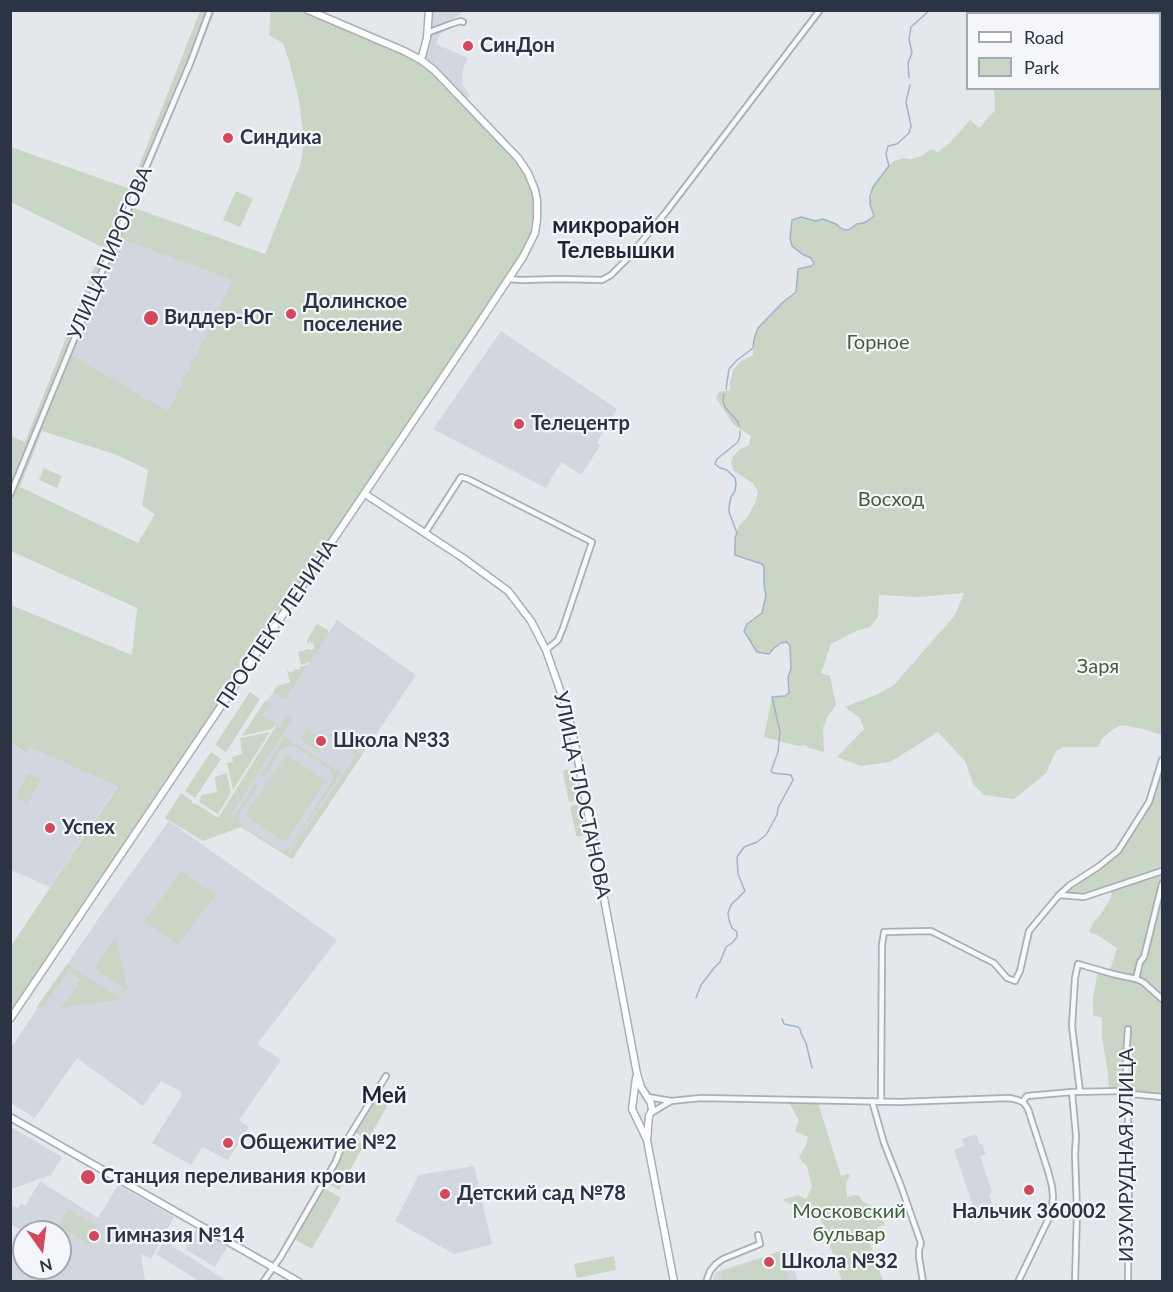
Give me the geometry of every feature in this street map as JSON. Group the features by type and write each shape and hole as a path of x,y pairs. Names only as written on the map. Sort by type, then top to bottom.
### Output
{"main road":[{"path":"308,10 421,60 429,10"},
{"name":"ПРОСПЕКТ ЛЕНИНА","path":"10,1019 365,494 530,245 537,225 537,200 528,173 518,158 444,80 421,60"},
{"name":"УЛИЦА ТЛОСТАНОВА","path":"365,494 464,558 508,591 531,621 546,650 567,710 574,738 637,1074"},
{"path":"637,1074 640,1087 652,1106 647,1140"},
{"path":"637,1074 632,1109 647,1140 674,1281"},
{"path":"633,1098 639,1094 646,1096"},
{"path":"637,1117 644,1119 650,1114"},
{"path":"10,1117 299,1281"}],"street":[{"name":"УЛИЦА ПИРОГОВА","path":"10,495 210,10"},
{"path":"508,279 602,280 611,275 666,212 820,10"},
{"path":"427,33 463,22"},
{"path":"425,533 461,477 468,478 592,542 558,640 546,650"},
{"path":"881,1102 884,932 931,931 994,963 1007,978 1015,981 1020,971 1029,931 1070,885 1118,851 1149,802 1162,760"},
{"path":"1059,895 1084,897 1162,872"},
{"path":"1136,979 1140,962 1144,957 1162,884"},
{"path":"1080,1092 1072,1026 1078,964 1136,979 1143,982 1162,999"},
{"name":"ИЗУМРУДНАЯ УЛИЦА","path":"1128,1029 1126,1058 1129,1162 1128,1281"},
{"path":"263,1281 280,1258 339,1153 386,1076"},
{"path":"1022,1102 1027,1096 1072,1092 1123,1091 1162,1097"},
{"path":"1072,1092 1076,1136 1075,1281"},
{"path":"646,1096 671,1101 701,1098 907,1102 1009,1098 1022,1102 1028,1109 1040,1144 1053,1197 1048,1221 1018,1281"},
{"path":"650,1114 671,1101"},
{"path":"872,1101 884,1143 921,1243 919,1257 923,1281"},
{"path":"706,1281 710,1271 723,1259 760,1244 758,1235"}],"shaded area":[{"path":"429,11 464,11 453,20 453,26 440,34 436,44 468,58 463,68 462,84 470,96 464,101 421,60"},
{"name":"Виддер-Юг","path":"121,239 234,280 168,411 71,356 107,265 114,267 117,259 113,255"},
{"path":"501,331 617,409 597,442 600,446 581,475 562,462 546,488 433,429"},
{"name":"Школа №33","path":"337,620 416,675 292,859 222,815 278,728 262,715 267,701 274,691 287,698"},
{"name":"Успех","path":"10,743 25,753 29,747 118,785 50,887 11,870"},
{"path":"169,821 337,940 257,1044 281,1060 239,1120 249,1127 228,1160 202,1147 191,1165 152,1143 182,1095 180,1091 161,1081 143,1106 77,1058 35,1118 11,1103 10,1049 105,909"},
{"path":"11,1127 62,1157 51,1175 11,1189"},
{"path":"976,1134 986,1154 980,1156 992,1192 989,1194 996,1215 980,1221 954,1150 965,1146 962,1139"},
{"name":"Детский сад №78","path":"474,1166 492,1244 454,1254 395,1221 419,1175"},
{"path":"40,1181 98,1218 118,1185 174,1217 151,1259 141,1254 145,1281 11,1281 12,1258 12,1280 72,1280 72,1220 12,1220 11,1224 10,1205 18,1208 21,1204 25,1206"},
{"path":"198,1226 229,1244 215,1267 185,1249"},
{"path":"164,1241 224,1279 223,1281 199,1281 156,1254"},
{"name":"Школа №32","path":"787,1249 798,1281 712,1282 716,1272"}],"green space":[{"path":"308,10 428,65 528,173 538,205 530,245 11,1019 11,946 118,786 29,747 26,753 11,743 11,605 132,655 137,608 11,551 11,436 25,442 102,247 11,202 11,147 130,189 200,11 215,11 134,208 265,254 301,163 304,140 299,100 283,43 269,35 271,11","holes":["121,239 233,280 168,411 72,356 107,265 114,267 118,259 113,255","42,431 117,455 148,470 142,506 155,514 138,543 20,487"]},
{"path":"1162,11 1162,735 1122,725 1106,735 1099,747 1063,747 1056,751 1046,773 1014,799 984,795 973,784 965,761 938,732 890,762 861,766 837,757 864,729 860,718 845,707 894,685 955,615 964,593 918,597 879,595 878,617 870,627 856,631 831,644 821,673 830,676 836,705 823,728 824,752 805,745 798,746 764,737 772,697 785,696 788,693 788,677 791,669 790,646 787,642 781,643 769,654 757,652 744,631 747,624 762,613 766,595 764,566 735,555 735,538 739,526 748,516 758,492 754,484 734,471 731,463 739,450 749,445 751,436 734,425 716,398 719,392 730,390 733,370 741,361 753,355 754,339 758,328 796,292 798,269 814,264 811,258 792,246 790,238 792,220 801,217 815,221 823,219 848,230 869,220 874,216 870,204 873,187 885,170 894,161 904,158 912,159 931,149 938,152 950,143 970,120 980,128 995,111 994,90 1161,90 1161,12 1027,12"},
{"path":"236,191 253,199 240,227 223,220"},
{"path":"44,468 62,476 57,488 39,480"},
{"path":"317,624 327,629 329,634 310,662 301,665 298,652 314,649 314,644 310,642 307,644 307,640"},
{"path":"308,665 287,698 274,692 277,686 290,682 287,670 294,671 294,668 296,670"},
{"path":"250,692 260,699 226,752 215,745"},
{"path":"266,700 270,703 262,715 276,724 272,729 242,736"},
{"path":"287,714 293,718 230,816 233,818 256,783 259,784 239,814 239,821 242,826 279,849 290,847 333,777 330,769 290,745 282,748 264,777 260,776 285,737 341,773 287,853 289,855 356,755 328,736 330,733 362,755 292,859 241,827 203,841 165,818 181,793 192,803 218,818 276,726 279,728"},
{"path":"307,729 324,741 318,751 300,739"},
{"path":"270,732 233,790 227,763 233,762 232,757 242,754 240,738"},
{"path":"211,752 221,759 195,798 185,791"},
{"path":"286,755 326,781 285,842 245,816"},
{"path":"1162,760 1162,1097 1109,1091 1102,1037 1102,1018 1093,1015 1093,997 1098,970 1109,973 1117,948 1089,932 1111,897 1111,888 1084,897 1059,895 1118,851 1149,802"},
{"path":"571,769 579,800 569,802 563,773 564,770"},
{"path":"28,773 40,779 28,804 16,798"},
{"path":"227,773 231,793 218,814 200,803 199,800 202,795 217,792 215,777"},
{"path":"580,804 586,833 578,837 570,806"},
{"path":"181,871 215,895 178,945 145,921"},
{"path":"116,937 128,991 94,969"},
{"path":"67,964 123,999 61,1008 81,980 68,971 43,1007 36,1008"},
{"path":"381,1088 393,1095 368,1140 355,1132"},
{"name":"Московский бульвар","path":"789,1103 818,1103 841,1176 850,1174 846,1184 847,1197 859,1196 862,1201 878,1209 885,1225 878,1227 881,1237 869,1241 883,1281 842,1281 821,1219 782,1200 798,1195 806,1199 812,1187 807,1166 799,1158 808,1137 795,1131 799,1120"},
{"path":"352,1138 364,1145 339,1190 327,1183"},
{"path":"324,1188 341,1198 312,1249 294,1239"},
{"path":"69,1209 100,1229 90,1244 72,1233 72,1220 62,1220"},
{"name":"Школа №32","path":"779,1252 789,1279 783,1282 724,1281 721,1273"},
{"path":"614,1256 616,1270 577,1278 574,1264"}],"waterway":[{"path":"909,78 908,63 912,53 909,39 911,27 930,10"},
{"path":"726,389 729,369 753,348 758,328 796,292 798,269 814,264 811,258 792,246 790,238 792,220 801,217 815,221 823,219 848,230 874,216 870,196 873,187 889,166 886,154 888,146 897,144 909,133 911,126 906,102 910,85"},
{"path":"724,394 725,407 739,426"},
{"path":"696,998 701,985 720,962 726,947 737,937 728,913 731,905 745,891 738,874 737,857 744,847 757,842 766,835 793,780 791,775 771,771 778,752 780,732 772,697 785,696 789,693 790,646 787,642 781,643 769,654 757,652 744,631 747,624 762,613 766,595 764,567 762,564 735,555 737,533 729,512 731,497 735,491 735,478 727,470 715,464 717,459 738,442 740,431"},
{"path":"782,1019 784,1024 800,1029 812,1068"}],"place":[{"name":"СинДон","path":"468,46"},
{"name":"Синдика","path":"228,138"},
{"name":"Долинское поселение","path":"291,314"},
{"name":"Виддер-Юг","path":"151,318"},
{"name":"Телецентр","path":"519,424"},
{"name":"Школа №33","path":"321,741"},
{"name":"Успех","path":"50,828"},
{"name":"Общежитие №2","path":"228,1143"},
{"name":"Станция переливания крови","path":"88,1177"},
{"name":"Нальчик 360002","path":"1029,1190"},
{"name":"Детский сад №78","path":"445,1194"},
{"name":"Гимназия №14","path":"94,1236"},
{"name":"Школа №32","path":"769,1262"}],"district":[{"name":"микрорайон Телевышки","path":"616,238"},
{"name":"Мей","path":"384,1096"}],"park label":[{"name":"Горное","path":"878,343"},
{"name":"Восход","path":"891,500"},
{"name":"Заря","path":"1098,667"}]}
